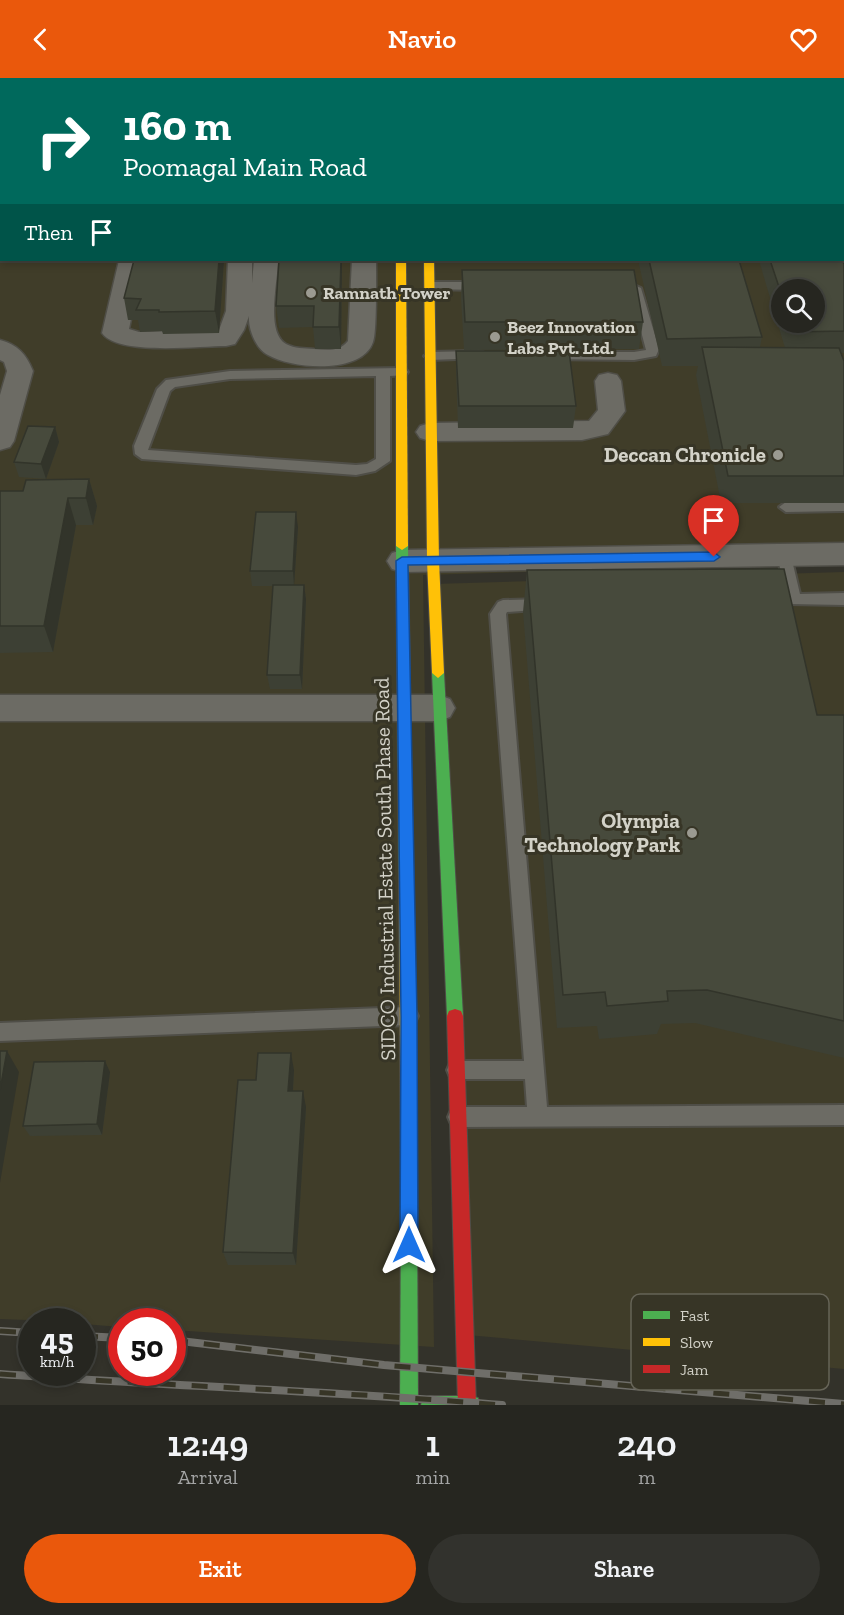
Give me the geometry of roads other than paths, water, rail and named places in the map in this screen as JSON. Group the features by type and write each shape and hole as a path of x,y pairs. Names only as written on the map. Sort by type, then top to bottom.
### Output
{"main road":[{"name":"SIDCO Industrial Estate South Phase Road","path":"401,261 403,708 409,1016 409,1405"},
{"path":"429,261 433,561 457,1070 468,1405 430,1405"}],"street":[{"path":"131,261 116,333 137,340 226,338 238,320 240,261"},
{"path":"267,261 261,328 275,348 294,356 334,358 353,352 362,342 364,261"},
{"path":"0,348 15,357 20,371 0,441"},
{"path":"430,432 582,431 598,428 612,411 608,381"},
{"path":"402,561 844,554"},
{"path":"0,708 439,708"}],"lane":[{"path":"531,356 634,356 651,353 653,349 635,288 625,284 615,284"},
{"path":"430,286 491,286"},
{"path":"430,356 486,356"},
{"path":"383,372 383,461 370,468 356,470 142,454 141,446 164,389 171,383 190,378 230,375 383,372 401,372"},
{"path":"786,507 844,506"},
{"path":"784,556 788,600 844,599"},
{"path":"538,1116 498,614 503,606 556,604"},
{"path":"0,1032 409,1016"},
{"path":"457,1070 534,1070"},
{"path":"458,1117 844,1115"}],"railway":[{"path":"0,1331 18,1332"},
{"path":"96,1337 108,1337"},
{"path":"186,1342 384,1365 631,1386"},
{"path":"0,1374 502,1405"},
{"path":"679,1390 844,1404"}],"place":[{"name":"Ramnath Tower","path":"311,293"},
{"name":"Beez Innovation Labs Pvt. Ltd.","path":"495,337"},
{"name":"Deccan Chronicle","path":"778,455"},
{"name":"Olympia Technology Park","path":"692,833"}]}
